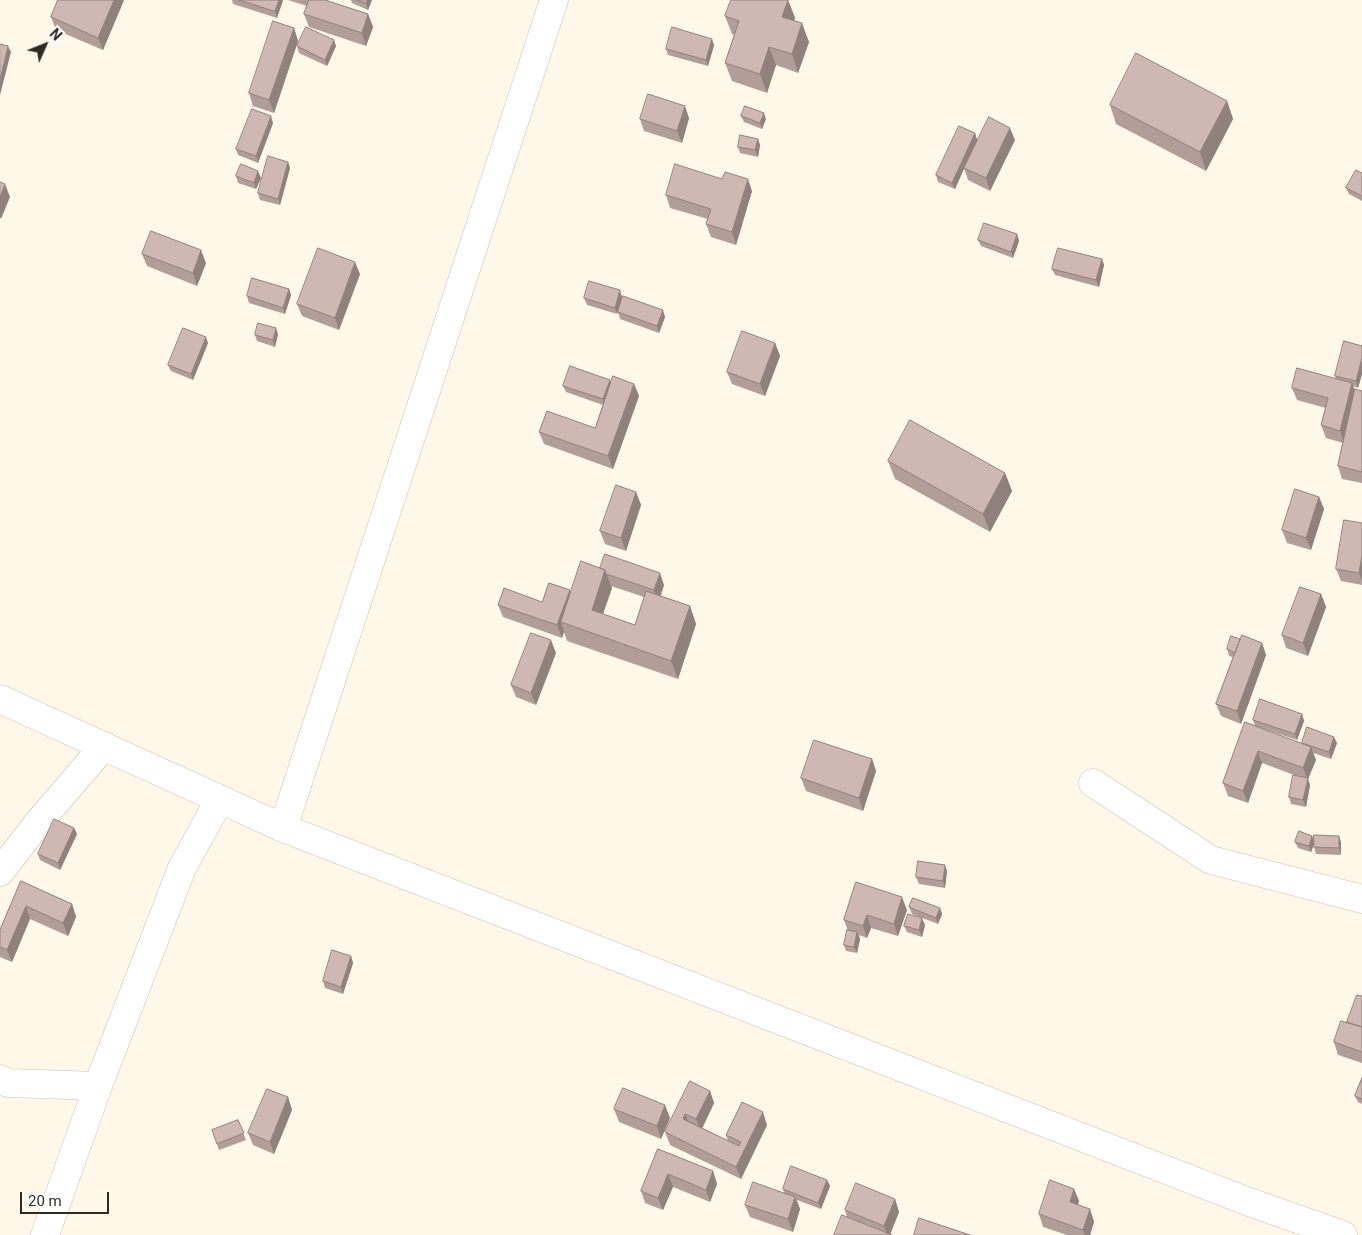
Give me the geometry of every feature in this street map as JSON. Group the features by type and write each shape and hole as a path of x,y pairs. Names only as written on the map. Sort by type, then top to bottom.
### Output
{"street":[{"path":"284,828 554,0"},
{"path":"0,699 284,828 1249,1202 1343,1235"},
{"path":"0,872 38,823 104,746"},
{"path":"1093,783 1211,860 1362,899"},
{"path":"45,1235 98,1086 182,868 220,798"},
{"path":"0,1079 8,1083 98,1086"}],"building":[{"path":"58,0 114,0 98,38 51,17"},
{"path":"239,0 279,0 275,11"},
{"path":"309,0 325,0 368,14 362,33 304,14"},
{"path":"731,0 788,0 782,17 802,23 792,54 769,47 760,74 725,63 739,21 725,16"},
{"path":"273,21 294,28 269,100 249,93"},
{"path":"306,27 334,40 325,60 297,46"},
{"path":"672,27 712,39 706,60 666,49"},
{"path":"0,44 8,46 0,80"},
{"path":"1136,53 1227,101 1200,152 1110,105"},
{"path":"648,94 685,106 677,131 640,119"},
{"path":"745,106 764,113 760,123 741,116"},
{"path":"252,109 271,116 256,156 236,149"},
{"path":"989,117 1010,128 986,178 964,168"},
{"path":"959,126 975,133 952,183 936,175"},
{"path":"740,135 758,139 755,150 738,147"},
{"path":"268,156 288,162 278,199 258,193"},
{"path":"241,164 258,171 254,183 236,176"},
{"path":"675,164 722,179 725,172 748,179 732,232 706,224 711,209 666,195"},
{"path":"1356,170 1362,173 1362,196 1346,188"},
{"path":"0,182 5,184 0,197"},
{"path":"984,223 1017,234 1011,252 978,240"},
{"path":"151,231 201,250 193,273 142,254"},
{"path":"318,248 355,262 335,318 297,304"},
{"path":"1058,248 1102,259 1096,280 1052,269"},
{"path":"252,278 289,289 283,308 247,296"},
{"path":"589,281 620,290 615,308 584,298"},
{"path":"623,296 663,310 657,326 618,312"},
{"path":"258,323 276,328 273,340 255,335"},
{"path":"183,328 206,337 191,374 168,365"},
{"path":"742,331 775,343 760,384 727,372"},
{"path":"1344,341 1362,346 1362,358 1356,381 1335,376"},
{"path":"570,366 610,380 603,399 563,386"},
{"path":"1297,368 1352,383 1340,431 1321,425 1328,398 1292,388"},
{"path":"613,376 634,384 608,456 539,432 547,411 595,428"},
{"path":"1355,389 1362,391 1362,472 1338,466"},
{"path":"910,420 1005,473 983,514 888,461"},
{"path":"616,485 636,492 621,538 600,531"},
{"path":"1295,489 1319,497 1306,538 1282,530"},
{"path":"1344,520 1362,523 1362,555 1359,573 1336,569"},
{"path":"605,554 660,573 654,590 606,574 605,570 600,568"},
{"path":"581,561 605,570 592,610 635,625 646,591 690,606 671,661 561,622"},
{"path":"549,583 570,590 557,625 498,605 504,588 542,602"},
{"path":"1300,587 1321,594 1303,643 1282,635"},
{"path":"531,633 551,640 531,693 511,685"},
{"path":"1242,635 1262,643 1237,711 1216,704"},
{"path":"1231,636 1240,639 1235,653 1227,649"},
{"path":"1260,699 1302,714 1295,734 1253,720"},
{"path":"1245,722 1311,747 1303,768 1258,751 1243,791 1223,783"},
{"path":"1307,727 1334,737 1329,752 1302,743"},
{"path":"814,740 872,759 859,798 801,778"},
{"path":"1293,775 1308,778 1303,800 1289,797"},
{"path":"54,819 74,828 58,863 38,854"},
{"path":"1299,831 1312,836 1309,846 1295,842"},
{"path":"1314,835 1339,836 1339,848 1314,847"},
{"path":"918,861 945,865 943,881 916,877"},
{"path":"21,881 72,904 63,923 26,906 7,950 0,947 0,930"},
{"path":"856,882 902,897 894,924 867,915 863,926 844,920"},
{"path":"913,898 940,908 936,918 909,907"},
{"path":"908,914 922,918 919,930 904,926"},
{"path":"847,930 857,932 854,947 844,945"},
{"path":"332,950 351,956 341,987 323,981"},
{"path":"1357,995 1362,996 1362,1027 1347,1022"},
{"path":"1341,1021 1362,1027 1362,1052 1334,1042"},
{"path":"1362,1078 1362,1099 1355,1096"},
{"path":"690,1081 710,1091 696,1119 685,1114 683,1119 739,1146 741,1142 726,1135 742,1102 763,1112 736,1167 665,1132"},
{"path":"623,1088 665,1105 657,1126 614,1109"},
{"path":"267,1089 288,1097 270,1142 248,1133"},
{"path":"238,1120 244,1133 217,1144 212,1130"},
{"path":"658,1149 713,1171 706,1190 668,1174 658,1198 641,1191"},
{"path":"791,1166 827,1180 818,1203 783,1189"},
{"path":"1050,1180 1074,1189 1070,1202 1090,1209 1083,1230 1039,1214"},
{"path":"753,1182 795,1197 788,1219 745,1205"},
{"path":"856,1183 895,1199 884,1226 845,1210"},
{"path":"842,1215 892,1235 834,1235"},
{"path":"919,1218 970,1235 914,1235"}]}
